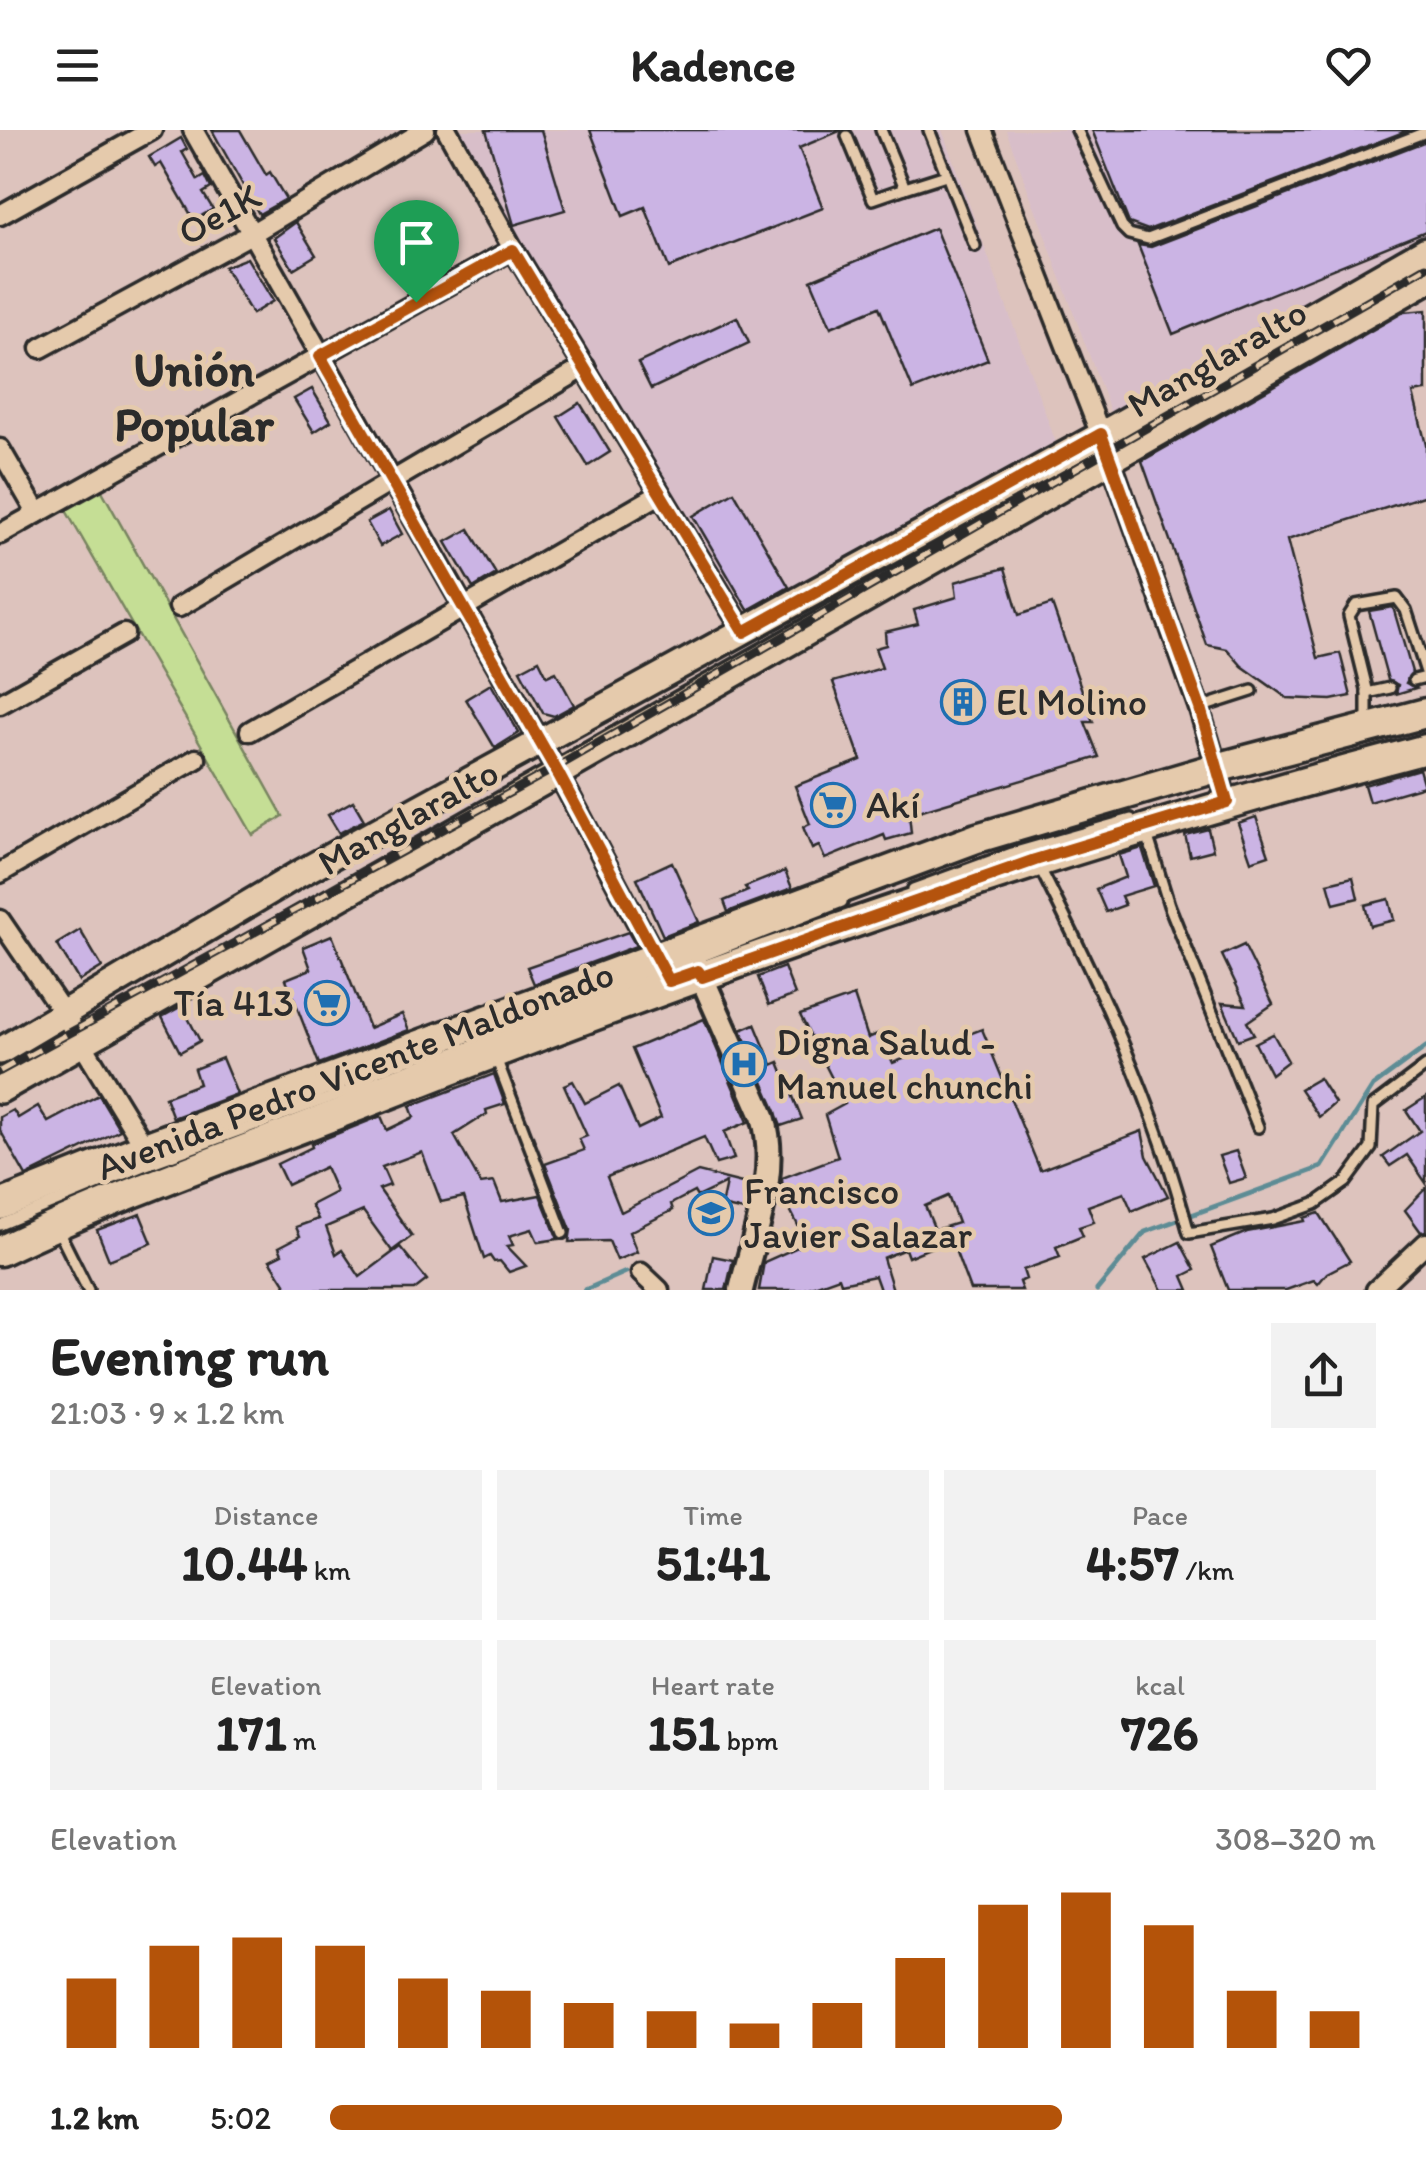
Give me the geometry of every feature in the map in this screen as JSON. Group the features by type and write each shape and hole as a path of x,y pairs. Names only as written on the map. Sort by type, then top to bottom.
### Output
{"main road":[{"name":"Manglaralto","path":"0,1050 297,875 537,740 744,632 1426,250"},
{"name":"Manglaralto","path":"0,1090 1426,281"},
{"name":"Avenida Pedro Vicente Maldonado","path":"695,963 1035,860 1145,821 1222,785 1367,728 1426,713"},
{"name":"Avenida Pedro Vicente Maldonado","path":"0,1205 145,1147 666,974 977,838 1222,785 1426,749"},
{"name":"Avenida Pedro Vicente Maldonado","path":"0,1251 494,1053 666,974"}],"street":[{"path":"0,215 152,130"},
{"path":"193,130 559,775 666,974"},
{"name":"Oe1K","path":"41,348 252,234 425,130"},
{"path":"448,130 513,250 744,632"},
{"path":"982,130 1112,461 1200,708 1222,785"},
{"path":"0,534 513,250"},
{"path":"179,607 585,367"},
{"path":"0,449 37,513"},
{"path":"250,731 660,494"},
{"path":"0,704 124,634"},
{"path":"0,873 196,759"},
{"path":"0,920 64,1014 145,1147"},
{"path":"695,963 763,1116 771,1143 769,1169 741,1290"},
{"path":"1376,1290 1426,1243"},
{"path":"641,1273 659,1290"}],"lane":[{"path":"882,130 905,188"},
{"path":"930,130 975,246"},
{"path":"1077,130 1122,227 1148,239 1426,132"},
{"path":"847,136 873,199 946,175"},
{"path":"1367,728 1367,693 1349,616 1360,603 1397,598 1406,610 1426,675 1414,680"},
{"path":"1367,693 1390,688"},
{"path":"1200,708 1252,691"},
{"path":"1198,800 1222,785 1426,722"},
{"path":"1222,785 1426,738"},
{"path":"908,890 1012,854 1145,821 1169,905 1258,1127"},
{"path":"1035,860 1105,994 1177,1188 1189,1233 1272,1219 1315,1204 1346,1182 1371,1148 1374,1106 1426,1066"},
{"path":"695,963 873,903"},
{"path":"0,1225 141,1167 666,974"},
{"path":"0,1238 58,1212 283,1132 666,974"},
{"path":"494,1053 563,1233"},
{"path":"56,1226 88,1290"}],"shaded area":[{"path":"457,130 942,130 1058,448 752,620 609,392"},
{"path":"1006,130 1426,130 1426,256 1117,430"}],"green space":[{"path":"96,480 283,816 253,835 60,500"}],"building":[{"path":"212,130 240,130 266,175 270,172 286,199 259,214"},
{"path":"486,130 541,130 565,210 514,225"},
{"path":"590,130 842,130 799,148 823,208 669,268 645,207 623,216"},
{"path":"1092,130 1409,130 1148,230 1129,223"},
{"path":"181,138 187,149 182,152 198,180 205,176 211,188 203,193 213,209 194,220 161,163 155,167 149,157"},
{"path":"1426,141 1426,231 1173,334 1138,245 1151,247"},
{"path":"296,222 316,255 293,269 274,238"},
{"path":"935,228 988,360 913,390 879,307 831,327 811,280"},
{"path":"247,258 273,301 252,314 224,267"},
{"path":"1426,310 1426,391 1413,393 1426,445 1426,495 1287,540 1318,658 1340,653 1351,696 1331,700 1287,698 1242,666 1227,649 1207,645 1142,461 1404,312"},
{"path":"737,317 749,343 651,389 638,363"},
{"path":"312,389 331,421 314,432 294,399"},
{"path":"580,403 610,452 588,466 558,417"},
{"path":"734,492 789,587 748,610 693,516"},
{"path":"389,510 402,534 380,546 367,522"},
{"path":"469,529 496,574 473,588 446,542"},
{"name":"El Molino","path":"1005,568 1019,615 1052,604 1093,722 1085,722 1099,757 909,814 911,833 886,840 884,835 825,859 819,846 812,849 803,827 810,824 795,786 861,760 833,682 882,668 875,648 886,645 885,632 918,624 914,610 957,597 955,582"},
{"path":"1393,607 1412,672 1406,683 1416,688 1396,694 1398,685 1388,680 1369,611"},
{"path":"539,660 547,676 556,672 574,705 554,716 543,713 520,670"},
{"path":"491,684 519,733 495,748 466,699"},
{"path":"1419,769 1424,786 1369,802 1364,785"},
{"path":"353,801 364,820 339,833 328,815"},
{"path":"1256,817 1269,855 1251,861 1238,823"},
{"path":"1208,829 1213,850 1190,856 1185,835"},
{"path":"1142,848 1154,886 1121,896 1125,905 1106,912 1096,889 1126,877 1119,855"},
{"path":"672,862 699,922 663,936 637,878"},
{"path":"785,871 792,888 728,912 724,901 748,891 745,887"},
{"path":"1353,877 1358,898 1334,904 1328,883"},
{"path":"1389,899 1394,920 1370,926 1365,905"},
{"path":"80,930 102,967 79,981 57,944"},
{"path":"628,932 636,946 534,984 527,967"},
{"name":"Tía 413","path":"332,935 369,1028 402,1014 409,1030 319,1064 286,979 311,969 303,947"},
{"path":"1244,945 1273,1004 1247,1022 1254,1034 1238,1040 1222,1003 1246,1005 1222,955"},
{"path":"784,967 795,995 769,1005 758,977"},
{"path":"854,996 868,1038 880,1033 893,1063 982,1029 1040,1170 1142,1131 1147,1156 1168,1196 1132,1211 1124,1193 1088,1206 1094,1222 1079,1227 1083,1236 1056,1247 1060,1257 1023,1270 1026,1279 1019,1282 1022,1290 970,1290 951,1239 908,1257 905,1249 883,1258 893,1290 880,1290 875,1276 841,1283 839,1277 803,1290 759,1290 764,1262 807,1243 783,1196 782,1178 838,1157 825,1115 845,1104 800,1015","holes":["948,1196 958,1223 935,1230 925,1206"]},
{"path":"182,1006 200,1041 180,1052 162,1017"},
{"path":"704,1019 748,1122 724,1132 734,1159 716,1164 704,1137 607,1177 621,1212 698,1172 750,1185 744,1211 721,1206 726,1183 697,1197 694,1192 671,1204 673,1210 629,1232 637,1252 617,1260 609,1241 569,1242 571,1230 545,1164 584,1150 579,1139 587,1136 564,1085 573,1081 585,1103 619,1086 638,1129 661,1118 632,1049"},
{"path":"755,1024 772,1065 779,1062 802,1119 781,1126 741,1030"},
{"path":"1273,1034 1288,1061 1271,1074 1255,1043"},
{"path":"222,1058 237,1094 173,1118 165,1097 199,1084 194,1069"},
{"path":"494,1074 505,1104 486,1110 487,1114 454,1135 481,1184 494,1182 502,1202 540,1195 558,1239 538,1242 532,1229 509,1236 513,1245 507,1246 526,1266 509,1272 500,1261 494,1262 490,1256 484,1259 464,1197 441,1202 422,1152 382,1167 390,1185 379,1189 412,1236 392,1251 363,1211 326,1227 336,1254 342,1250 360,1277 400,1247 427,1280 414,1290 289,1290 270,1260 282,1254 279,1247 300,1236 296,1227 318,1219 311,1205 336,1192 325,1167 287,1185 277,1164 312,1147 311,1144 381,1116 387,1130 414,1117 410,1106"},
{"path":"1319,1078 1335,1103 1319,1117 1300,1089"},
{"path":"99,1095 120,1130 26,1176 0,1130 0,1117 13,1110 18,1118 38,1106 48,1122"},
{"path":"1426,1097 1426,1183 1407,1155 1390,1166 1383,1157 1420,1131 1406,1110"},
{"path":"1236,1151 1246,1178 1229,1183 1219,1156"},
{"path":"1426,1188 1426,1231 1421,1232 1405,1210"},
{"path":"1319,1213 1350,1261 1327,1273 1318,1284 1314,1280 1286,1290 1228,1290 1211,1247 1247,1232 1305,1221 1304,1218"},
{"path":"140,1214 152,1243 109,1260 97,1230"},
{"path":"1180,1242 1195,1270 1183,1276 1189,1290 1162,1290 1145,1259"},
{"path":"713,1256 733,1260 726,1290 706,1290"}],"waterway":[{"path":"1097,1290 1145,1232 1322,1167 1373,1086 1426,1047"},
{"path":"585,1290 626,1272"}],"railway":[{"path":"0,1071 555,768 1426,267"}],"place":[{"name":"El Molino","path":"963,702"},
{"name":"Akí","path":"833,805"},
{"name":"Tía 413","path":"327,1003"},
{"name":"Digna Salud - Manuel chunchi","path":"744,1064"},
{"name":"Francisco Javier Salazar","path":"711,1213"}],"district":[{"name":"Unión Popular","path":"194,396"}],"route":[{"path":"513,250 744,632 1101,434 1200,708 1227,802 1035,860 702,977 698,971 669,981 559,775 320,356 416,302 513,250"}]}
